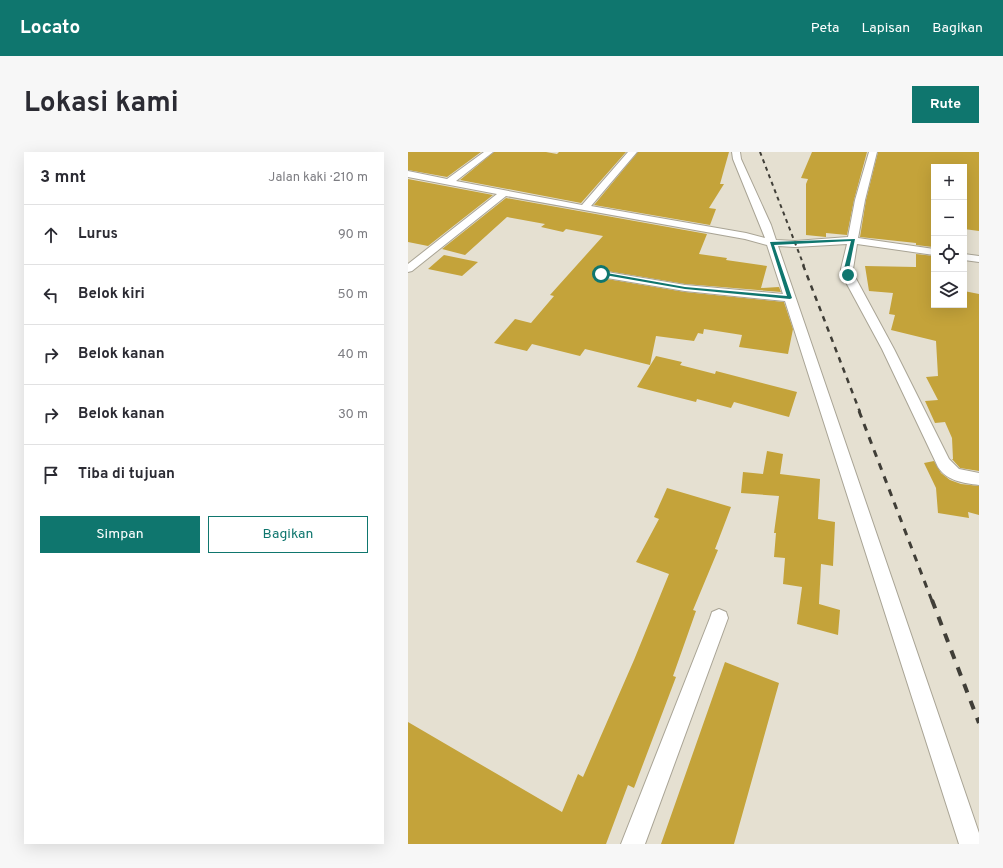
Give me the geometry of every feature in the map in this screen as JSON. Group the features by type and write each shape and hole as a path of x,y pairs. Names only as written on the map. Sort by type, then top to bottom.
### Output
{"street":[{"path":"450,181 489,152"},
{"path":"584,208 633,152"},
{"path":"736,152 737,159 766,225 971,844"},
{"path":"873,152 860,200 847,269 848,275 888,349 943,463 948,470 955,474 979,479"},
{"path":"408,174 584,208 746,236 772,243 795,244 853,240 931,252"},
{"path":"413,183 422,176"},
{"path":"408,269 505,192"},
{"path":"967,257 979,259"},
{"path":"601,274 685,288 790,298"},
{"path":"633,844 720,618"}],"building":[{"path":"408,152 481,152 447,177 408,170"},
{"path":"494,152 546,152 557,154 559,152 626,152 581,203 460,180"},
{"path":"638,152 729,152 720,184 724,184 709,208 716,209 710,225 594,205"},
{"path":"812,152 867,152 854,200 847,235 826,233 826,237 806,235 806,184 808,179 801,178"},
{"path":"878,152 979,152 979,231 967,229 967,164 931,164 931,247 916,245 916,243 860,237 866,200"},
{"path":"408,179 493,195 428,246 408,242"},
{"path":"506,198 707,234 699,254 727,258 726,260 767,266 761,288 779,287 781,292 685,284 601,270 594,275 601,278 685,292 784,302 793,329 788,354 739,347 742,335 704,329 703,334 698,333 694,341 656,336 650,365 585,349 580,356 532,344 527,351 494,343 515,319 531,323 554,296 550,295 603,236 566,229 563,232 541,227 545,224 507,217 465,255 442,249"},
{"path":"916,254 931,256 931,308 967,308 967,292 979,294 979,471 960,468 952,459 952,438 945,422 935,423 925,401 938,400 926,377 938,376 936,341 891,330 895,315 889,314 893,293 869,291 865,266 916,267"},
{"path":"444,255 478,262 462,276 428,269"},
{"path":"656,356 682,362 680,365 715,374 716,371 797,392 789,417 734,402 731,408 697,399 696,402 637,387"},
{"path":"767,451 783,454 780,474 820,479 818,519 835,522 833,566 821,564 819,604 840,610 838,635 797,624 802,587 783,584 785,558 774,557 776,533 774,533 779,496 741,493 743,472 763,474"},
{"path":"934,461 941,473 950,480 961,484 979,486 979,515 968,512 969,518 938,513 936,488 924,463"},
{"path":"667,488 731,507 715,549 718,550 693,610 696,611 673,676 676,677 634,788 628,785 606,844 408,844 408,722 562,812 578,774 583,777 634,660 669,574 636,562 659,519 654,517"},
{"path":"725,662 779,683 734,844 661,844"}],"railway":[{"path":"760,152 804,266"},
{"path":"803,265 860,412"},
{"path":"859,411 932,601"},
{"path":"932,600 979,723"}],"route":[{"path":"601,274 685,288 790,298 772,243 795,244 853,240 847,269 848,275"}]}
